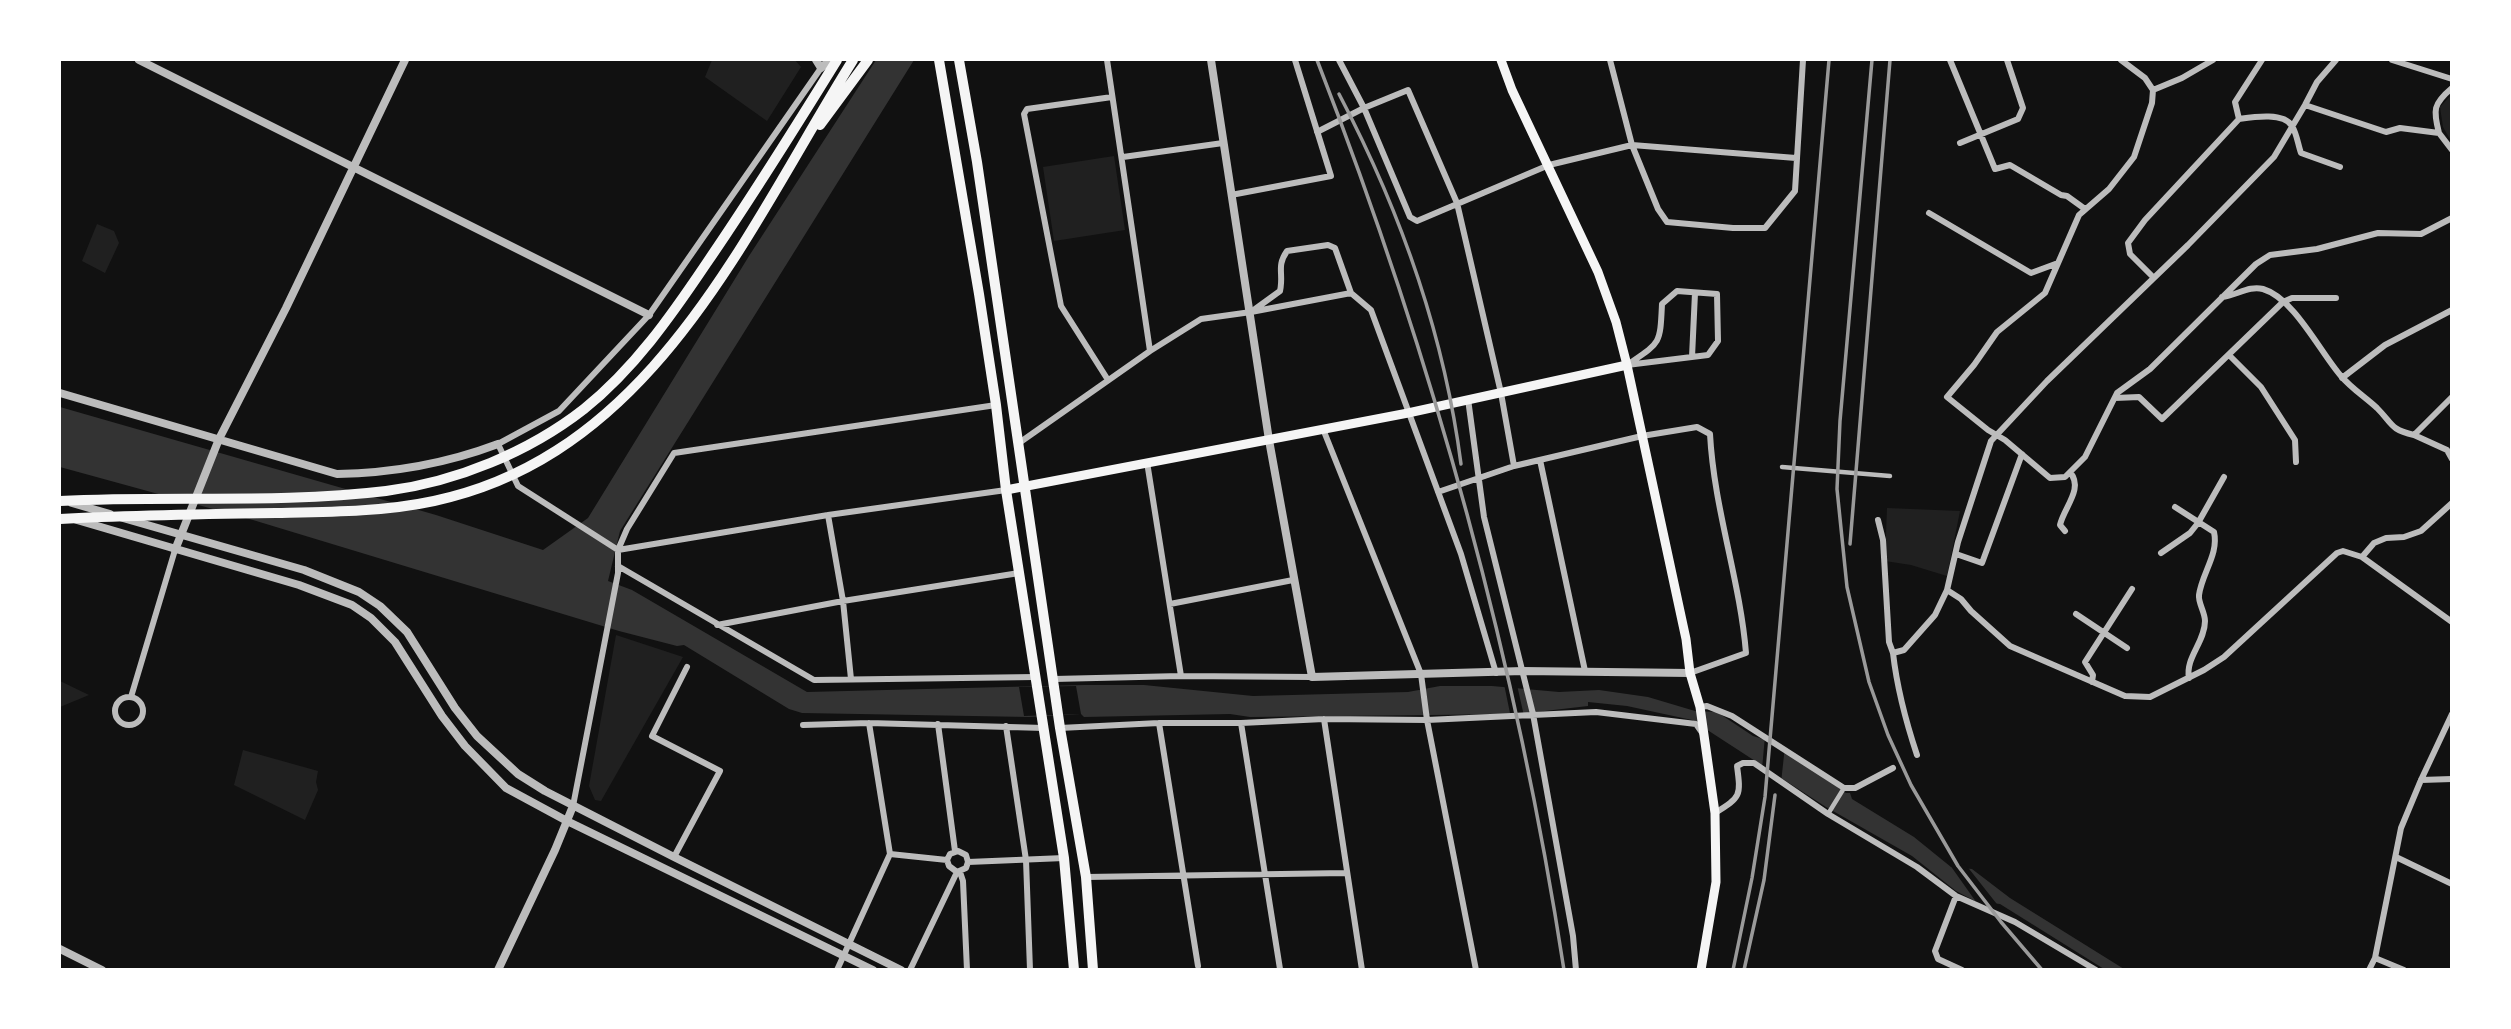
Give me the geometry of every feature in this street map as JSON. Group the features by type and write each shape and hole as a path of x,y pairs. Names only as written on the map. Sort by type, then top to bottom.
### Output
{"highway":[{"path":"60,500 323,497 390,491 467,471 532,443 585,408 636,359 668,320 740,215 837,60"},
{"path":"799,153 824,104 853,60"},
{"path":"60,517 324,512 392,508 472,491 541,460 597,423 650,372 683,332 799,153 868,60"},
{"path":"939,60 996,405 1006,490 1064,858 1074,970"},
{"path":"959,60 977,162 1060,728 1086,877 1093,970"}],"main road":[{"path":"1501,60 1512,90 1549,165 1609,302 1627,365 1686,639 1690,673 1700,707 1715,813 1716,882 1701,970"},
{"path":"1006,490 1408,413 1627,365"}],"street":[{"path":"139,60 649,315"},
{"path":"131,697 180,535 219,439 355,168 405,60"},
{"path":"816,60 821,68"},
{"path":"60,393 337,474 410,469 461,457 498,444 559,411 649,315 821,68 830,60"},
{"path":"1107,60 1150,351"},
{"path":"1212,60 1269,440 1312,677"},
{"path":"1231,195 1331,176 1295,60"},
{"path":"1339,60 1364,108 1410,217 1417,221 1549,165 1632,145 1796,158"},
{"path":"1610,60 1632,145 1658,209 1667,222 1733,228 1765,228 1795,191 1803,60"},
{"path":"1950,60 1995,169 2010,165 2085,209"},
{"path":"1960,143 2018,119 2023,108 2007,60"},
{"path":"2121,60 2146,78 2153,90 2152,103 2134,157 2109,189 2079,215 2045,293 1997,332 1947,397 2050,478 2065,477 2085,457 2117,393 2150,369 2256,264 2270,256 2317,249 2378,233 2421,234 2452,218"},
{"path":"2153,90 2182,78 2213,60"},
{"path":"2239,119 2235,102 2262,60"},
{"path":"1892,653 1904,650 1935,615 1947,590 1958,542 1991,442 2047,380 2154,278 2274,157 2317,82 2336,60"},
{"path":"2392,60 2452,79"},
{"path":"2452,88 2436,103 2434,115 2439,133 2452,150"},
{"path":"1317,132 1408,90 1457,204 1501,393 1514,466"},
{"path":"1108,380 1061,306 1024,114 1027,109 1112,97"},
{"path":"2305,105 2386,132 2400,128 2439,133"},
{"path":"2154,278 2130,254 2128,243 2145,220 2239,119 2268,116 2286,121 2292,124 2301,153 2340,167"},
{"path":"1123,157 1223,143"},
{"path":"1929,213 2031,274 2059,263"},
{"path":"1251,312 1280,291 1280,261 1287,251 1328,245 1335,248 1351,293 1371,310 1461,554 1496,673"},
{"path":"2220,298 2250,289 2262,289 2289,306 2342,378 2376,407 2394,429 2448,450 2452,459"},
{"path":"1677,291 1717,294 1718,341 1708,355 1627,365 1656,345 1662,303 1677,291"},
{"path":"1019,443 1150,351 1201,319 1351,293"},
{"path":"1692,357 1695,293"},
{"path":"2115,398 2139,397 2162,419 2283,302 2292,298 2336,298"},
{"path":"2342,378 2385,345 2452,310"},
{"path":"2229,355 2261,387 2295,440 2296,462"},
{"path":"2414,435 2452,397"},
{"path":"1468,399 1484,517 1533,714 1573,936 1576,970"},
{"path":"498,970 573,806 618,570 618,550 627,529 674,453 996,405"},
{"path":"1054,679 1312,677 1523,671 1690,673 1746,653 1744,630 1717,494 1710,434 1697,427 1642,436 1514,466 1438,492"},
{"path":"1323,429 1421,674 1426,717 1476,970"},
{"path":"498,444 518,486 618,550 828,515 1006,490"},
{"path":"1956,554 1982,563 2022,454"},
{"path":"1540,460 1586,671"},
{"path":"1147,462 1181,676"},
{"path":"1782,467 1890,476"},
{"path":"2065,530 2060,525 2061,519 2076,487 2075,478 2070,472"},
{"path":"2161,553 2190,533 2224,477"},
{"path":"60,500 335,581 359,592 380,606 407,632 455,708 477,736 518,774 573,806 901,970"},
{"path":"2362,557 2374,543 2421,531 2452,503"},
{"path":"2175,507 2214,532 2217,542 2199,596 2206,621 2199,645 2187,669 2189,678"},
{"path":"828,515 843,601 851,679"},
{"path":"60,517 320,592 352,605 371,618 395,642 442,716 472,754 506,788 567,821 873,970"},
{"path":"1878,520 1883,540 1889,642 1908,728 1917,755"},
{"path":"1947,590 1961,599 2010,646 2125,695 2150,697 2224,657 2337,552 2343,551 2362,557 2452,622"},
{"path":"618,570 814,680 1035,677"},
{"path":"717,625 843,601 1019,573"},
{"path":"1170,604 1293,580"},
{"path":"2092,682 2093,675 2085,662 2132,589"},
{"path":"2076,614 2127,648"},
{"path":"674,857 720,771 652,736 687,667"},
{"path":"131,697 141,704 142,716 133,724 125,724 117,719 114,712 116,703 131,697"},
{"path":"1700,707 1707,706 1732,716 1844,788 1855,788 1892,768"},
{"path":"1060,728 1596,712 1696,724 1705,736"},
{"path":"2369,970 2375,958 2402,828 2452,714"},
{"path":"1324,719 1362,970"},
{"path":"803,725 869,723 1044,728"},
{"path":"836,970 890,854 869,723"},
{"path":"1158,723 1198,966"},
{"path":"1241,723 1280,969"},
{"path":"938,724 955,851"},
{"path":"1006,726 1026,860 1030,970"},
{"path":"1715,813 1736,800 1741,791 1737,766 1754,763 1828,814 1917,867 1956,896 2015,922 2096,970"},
{"path":"2421,780 2450,776"},
{"path":"1828,814 1844,788"},
{"path":"910,970 958,872 966,868 968,862 964,853 955,851 947,860"},
{"path":"890,854 947,860"},
{"path":"2396,857 2452,884"},
{"path":"968,862 1064,858"},
{"path":"947,860 951,869 958,872"},
{"path":"958,872 967,970"},
{"path":"1086,877 1346,873"},
{"path":"1956,896 1935,951 1938,959 1962,970"},
{"path":"60,948 102,970"},
{"path":"2375,958 2404,970"}],"shaded area":[{"path":"712,60 795,60 801,67 767,121 705,77"},
{"path":"876,60 914,60 620,531 608,581 632,590 807,692 1144,685 1253,696 1408,692 1440,686 1492,686 1559,692 1599,690 1648,697 1695,711 1717,712 1753,736 1773,742 1846,793 1850,793 1852,799 1914,837 1951,867 1972,869 2010,898 2124,969 2104,969 2000,904 1975,901 1956,891 1912,856 1826,807 1692,720 1627,706 1588,702 1588,706 1519,714 1084,717 1081,714 1029,717 802,713 789,709 684,645 677,646 619,631 253,520 60,467 60,407 436,515 543,550 588,518 749,256"},
{"path":"2451,95 2451,141 2443,127 2440,107"},
{"path":"1114,156 1125,230 1054,241 1043,167"},
{"path":"97,224 114,231 119,243 105,273 82,261"},
{"path":"1887,508 1960,511 1947,576 1911,565 1885,561"},
{"path":"616,635 683,657 601,801 595,800 589,786"},
{"path":"60,681 89,695 60,707"},
{"path":"243,750 318,771 318,790 305,820 234,785"}],"pier":[{"path":"1504,684 1517,685 1524,716 1511,718"},
{"path":"1076,686 1081,714 1024,716 1019,687"},
{"path":"1765,736 1785,746 1781,783 1762,769"},
{"path":"1945,858 1953,864 1966,865 2000,908 1979,906"}],"railway":[{"path":"1317,60 1397,282 1433,394 1465,508 1521,737 1564,970"},
{"path":"1733,970 1765,797 1829,60"},
{"path":"1872,60 1840,421 1837,489 1847,587 1869,682 1888,735 1911,785 1958,866 2042,970"},
{"path":"1850,544 1890,60"},
{"path":"1339,94 1381,182 1416,273 1443,367 1461,464"},
{"path":"1744,970 1764,880 1775,795"}]}
